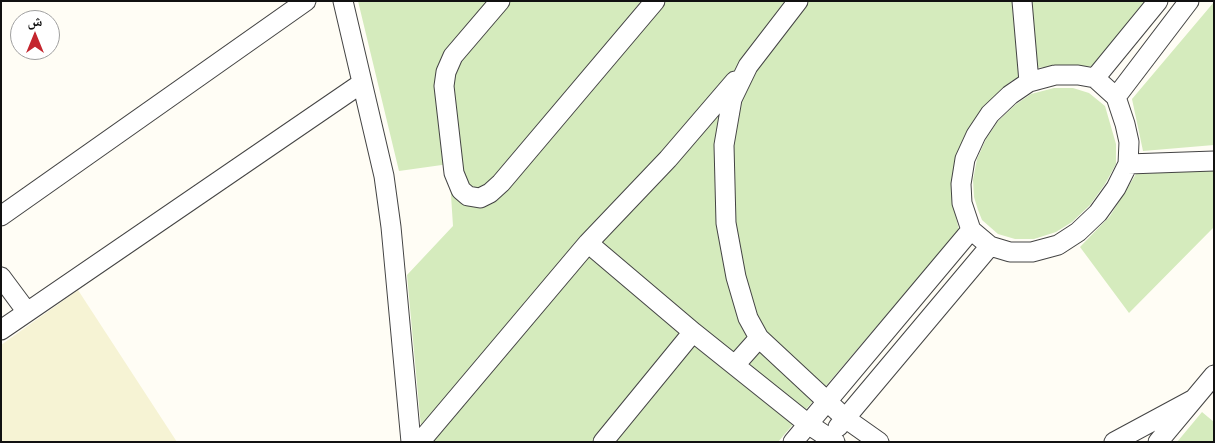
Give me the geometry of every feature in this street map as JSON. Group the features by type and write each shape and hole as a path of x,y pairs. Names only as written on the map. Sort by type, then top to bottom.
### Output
{"street":[{"path":"1,216 306,1"},
{"path":"343,1 384,176 391,227 411,442"},
{"path":"500,1 453,56 446,72 444,86 454,174 461,190 468,196 480,198 501,184 655,1"},
{"path":"420,442 588,243 668,158 748,66 798,1"},
{"path":"1022,1 1029,82"},
{"path":"1095,78 1158,1"},
{"path":"1116,97 1190,1"},
{"path":"748,66 732,99 724,145 726,223 736,277 748,318 759,338 845,418 879,442"},
{"path":"1055,75 1078,75 1095,78 1116,97 1129,142 1128,164 1116,188 1098,213 1078,232 1058,245 1032,252 1010,252 990,246 971,230 962,203 961,184 965,158 976,135 990,114 1010,95 1029,82 1055,75"},
{"path":"1,330 362,83"},
{"path":"1128,164 1214,161"},
{"path":"793,442 971,230"},
{"path":"588,243 693,332 830,440 845,418 990,246"},
{"path":"1,277 27,312"},
{"path":"603,442 693,332"},
{"path":"734,365 759,338"},
{"path":"1158,442 1214,375"},
{"path":"1115,442 1192,400"}],"shaded area":[{"path":"78,290 177,442 1,442 1,345"}],"green space":[{"path":"358,1 1153,1 1098,67 1066,65 1036,68 1010,82 983,107 966,134 954,167 952,200 959,230 778,442 428,442 421,427 407,275 453,226 449,164 399,171"},
{"path":"1214,2 1214,145 1143,151 1132,99"},
{"path":"1054,88 1073,88 1089,93 1105,106 1116,144 1116,164 1090,205 1072,222 1056,232 1034,239 1015,239 998,234 982,220 974,197 973,180 977,159 986,139 998,121 1015,105 1031,94"},
{"path":"1214,170 1214,227 1129,313 1080,247 1110,216 1136,174"},
{"path":"1202,412 1214,422 1214,442 1177,442"}]}
